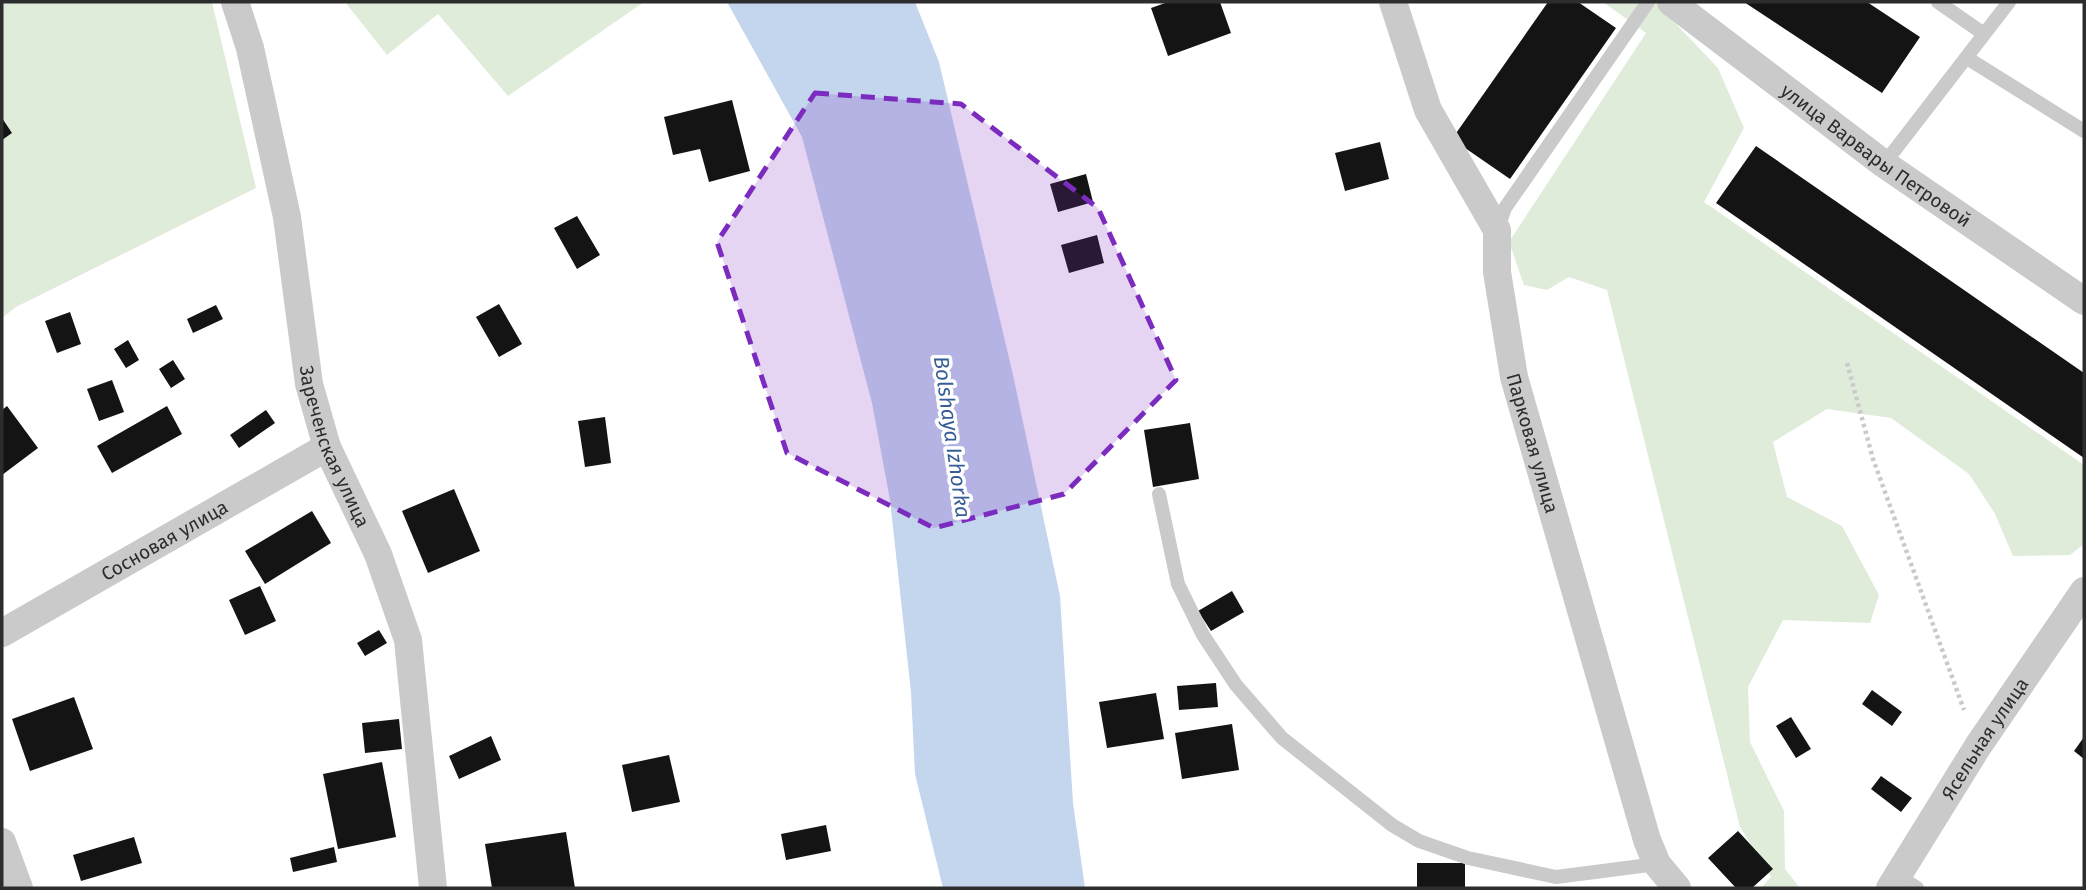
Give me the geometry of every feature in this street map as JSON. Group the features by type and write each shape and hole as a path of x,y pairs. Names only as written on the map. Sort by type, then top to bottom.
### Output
{"street":[{"name":"Зареченская улица","path":"235,2 250,48 287,217 309,384 327,447 378,554 408,640 433,888"},
{"name":"Парковая улица","path":"1393,2 1428,110 1497,230 1497,272 1514,377 1647,840 1657,864 1677,888"},
{"name":"улица Варвары Петровой","path":"1668,3 1884,164 2084,301"},
{"name":"Сосновая улица","path":"2,634 327,447"},
{"name":"Ясельная улица","path":"1902,884 1978,746 2084,591"},
{"path":"2,842 19,888"}],"lane":[{"path":"1938,2 1984,34"},
{"path":"1884,164 2009,2"},
{"path":"1497,230 1505,208 1668,3"},
{"path":"1967,58 2084,131"},
{"path":"1159,494 1178,583 1203,635 1236,685 1282,738 1382,818 1419,841 1558,883 1657,864"}],"path":[{"path":"1847,363 1873,459 1978,746"}],"highlighted area":[{"path":"815,93 961,104 1098,208 1176,380 1064,494 934,528 787,453 717,242"}],"green space":[{"path":"2,2 212,2 256,188 16,307 2,318"},
{"path":"345,2 644,2 508,96 438,14 387,55"},
{"path":"1603,2 1655,2 1718,68 1744,128 1704,202 2084,465 2084,544 2070,555 2013,556 1995,514 1969,474 1891,418 1827,409 1773,442 1787,497 1842,526 1879,595 1870,623 1783,620 1748,687 1750,742 1784,811 1785,869 1800,888 1761,888 1771,877 1740,827 1607,290 1569,277 1547,290 1524,285 1509,242 1646,33"}],"water":[{"name":"Bolshaya Izhorka","path":"727,2 915,2 939,62 1013,375 1060,596 1073,803 1085,888 943,888 915,774 911,692 890,500 872,403 802,137"}],"building":[{"path":"1168,2 1220,2 1231,33 1168,56 1151,8"},
{"path":"1548,2 1578,2 1616,28 1510,179 1452,139"},
{"path":"1744,2 1867,2 1920,37 1882,93"},
{"path":"732,100 750,171 709,182 700,149 673,155 664,117"},
{"path":"2,118 12,133 2,140"},
{"path":"1380,142 1389,179 1345,191 1335,153"},
{"path":"1756,146 2084,373 2084,458 1716,203"},
{"path":"1086,174 1093,202 1058,212 1050,184"},
{"path":"577,216 600,255 577,269 554,228"},
{"path":"1097,235 1104,263 1069,273 1061,245"},
{"path":"499,304 522,344 499,357 476,317"},
{"path":"216,305 223,319 193,333 187,319"},
{"path":"70,312 81,344 57,353 45,321"},
{"path":"128,340 139,360 126,368 114,349"},
{"path":"173,360 185,379 171,388 159,369"},
{"path":"112,380 124,412 99,421 87,389"},
{"path":"7,406 38,448 2,475 2,410"},
{"path":"167,406 182,434 112,473 97,446"},
{"path":"266,410 275,423 239,448 230,435"},
{"path":"605,417 611,463 585,467 578,421"},
{"path":"1190,423 1199,479 1153,487 1144,430"},
{"path":"454,489 480,551 428,573 402,511"},
{"path":"312,511 331,543 265,584 245,551"},
{"path":"260,586 276,621 245,635 229,600"},
{"path":"1232,591 1244,612 1211,631 1198,611"},
{"path":"379,630 387,643 365,656 357,643"},
{"path":"1216,683 1218,707 1179,710 1177,686"},
{"path":"1872,690 1902,712 1892,726 1862,704"},
{"path":"1156,693 1164,739 1107,748 1099,702"},
{"path":"74,697 93,749 30,771 12,719"},
{"path":"1791,717 1811,749 1796,758 1776,726"},
{"path":"399,719 402,749 365,753 362,723"},
{"path":"1232,724 1239,770 1182,779 1175,733"},
{"path":"491,736 501,760 459,779 449,756"},
{"path":"2084,737 2084,759 2074,751"},
{"path":"669,755 680,802 632,812 622,765"},
{"path":"382,762 396,837 338,849 323,774"},
{"path":"1881,776 1912,798 1901,812 1871,789"},
{"path":"826,825 831,851 786,860 781,834"},
{"path":"1738,831 1773,869 1752,888 1736,888 1708,858"},
{"path":"566,832 575,888 492,888 485,844"},
{"path":"134,837 142,863 81,881 73,855"},
{"path":"334,847 337,862 293,872 290,858"},
{"path":"1417,863 1465,863 1465,887 1417,887"}]}
